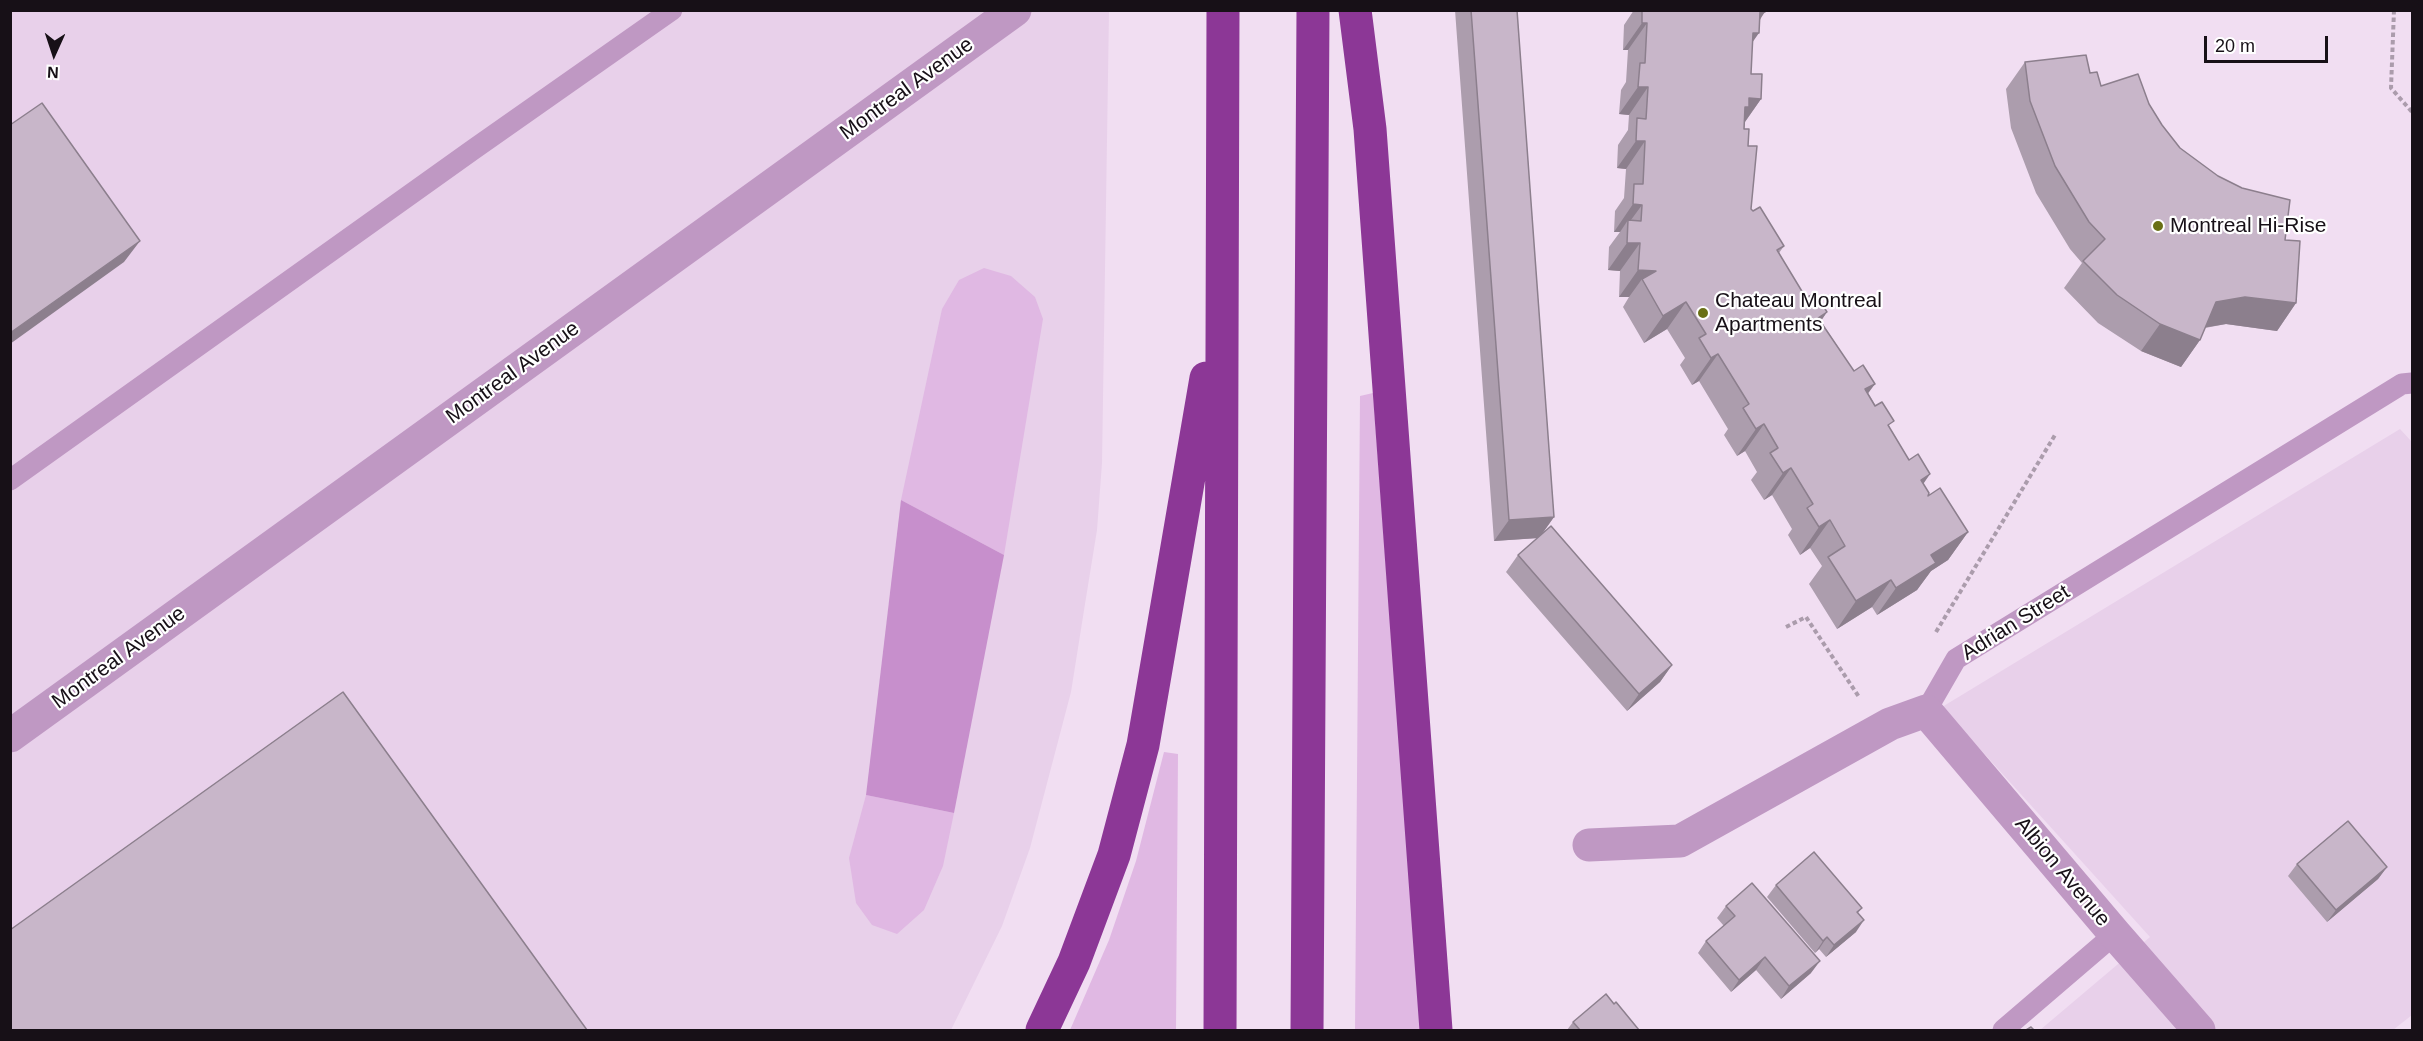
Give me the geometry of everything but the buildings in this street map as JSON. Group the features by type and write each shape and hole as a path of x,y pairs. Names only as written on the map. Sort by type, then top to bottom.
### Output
{"highway":[{"path":"1220,1030 1223,10"},
{"path":"1307,1030 1313,10"},
{"path":"1355,10 1370,129 1436,1030"},
{"path":"1042,1030 1074,962 1114,855 1143,745 1222,288"}],"street":[{"name":"Montreal Avenue","path":"10,736 1015,10"},
{"path":"1589,845 1680,841 1890,724 1926,711"},
{"name":"Albion Avenue","path":"1926,711 2199,1030"}],"lane":[{"path":"10,480 672,10"},
{"name":"Adrian Street","path":"1926,711 1956,659 2402,384 2412,383"},
{"path":"2003,1030 2115,934"}],"path":[{"path":"2394,10 2391,88 2412,112"},
{"path":"1956,659 1936,632 2055,435"},
{"path":"1786,627 1806,617 1862,700"}],"shaded area":[{"path":"10,11 1109,11 1102,463 1097,530 1071,692 1030,848 1002,926 951,1030 11,1030"},
{"path":"984,268 1011,276 1035,297 1043,319 1004,555 901,500 942,309 959,280"},
{"path":"1373,393 1421,1030 1355,1030 1360,396"},
{"path":"2400,429 2412,442 2412,1015 2393,1030 2040,1030 2150,937 1942,707"},
{"path":"901,500 1004,555 954,813 866,795"},
{"path":"1164,752 1178,754 1176,1030 1070,1030 1109,940 1136,861"},
{"path":"866,795 954,813 943,866 924,910 897,934 872,925 856,903 849,858"}],"place":[{"name":"Montreal Hi-Rise","path":"2158,226"},
{"name":"Chateau Montreal Apartments","path":"1703,313"}]}
